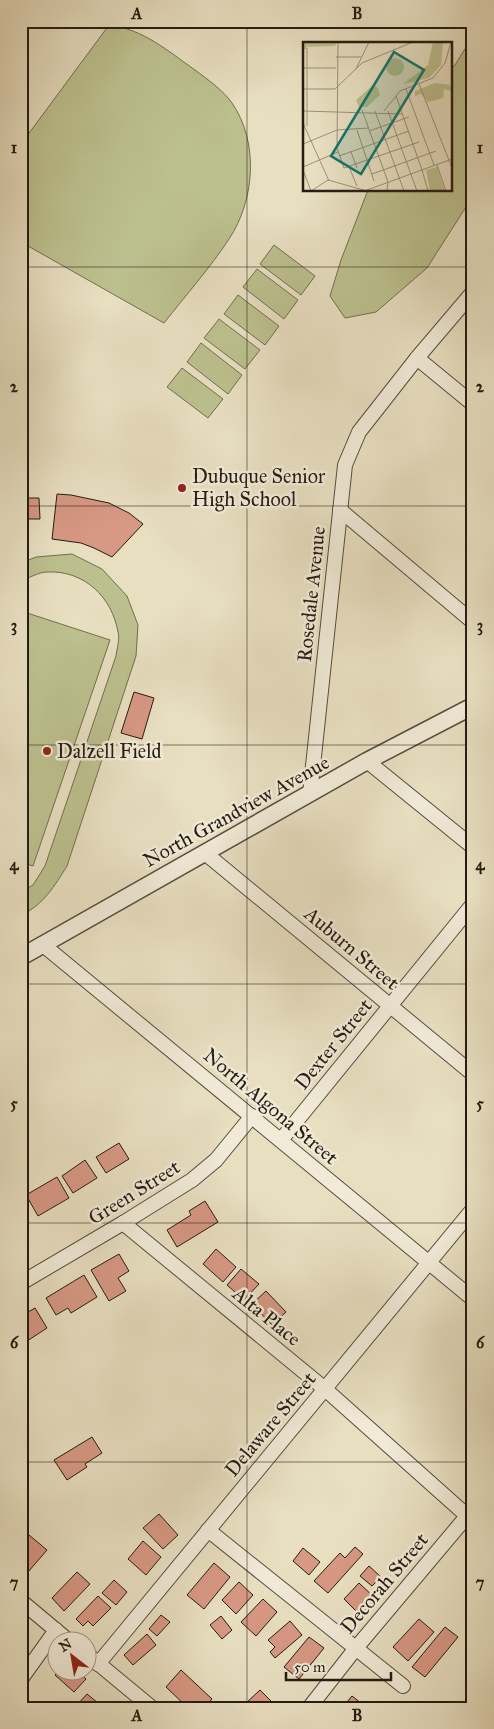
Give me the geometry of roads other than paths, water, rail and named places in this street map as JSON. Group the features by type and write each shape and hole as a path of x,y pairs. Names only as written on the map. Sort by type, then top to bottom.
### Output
{"street":[{"name":"Rosedale Avenue","path":"310,794 344,465 360,432 417,358 473,292"},
{"path":"417,358 473,404"},
{"path":"340,510 473,622"},
{"name":"North Grandview Avenue","path":"21,957 368,761 473,706"},
{"path":"368,761 473,847"},
{"name":"Auburn Street","path":"205,853 473,1074"},
{"name":"Dexter Street","path":"281,1140 473,904"},
{"name":"North Algona Street","path":"42,944 473,1299"},
{"name":"Green Street","path":"21,1283 192,1180 216,1160 252,1116"},
{"name":"Delaware Street","path":"98,1654 208,1530 473,1209"},
{"name":"Alta Place","path":"123,1223 324,1389 471,1515"},
{"name":"Decorah Street","path":"309,1708 356,1648 471,1515"},
{"path":"208,1530 403,1686"},
{"path":"21,1601 58,1632"},
{"path":"21,1679 56,1630"},
{"path":"98,1664 152,1708"}],"place":[{"name":"Dubuque Senior High School","path":"182,488"},
{"name":"Dalzell Field","path":"47,751"}]}
